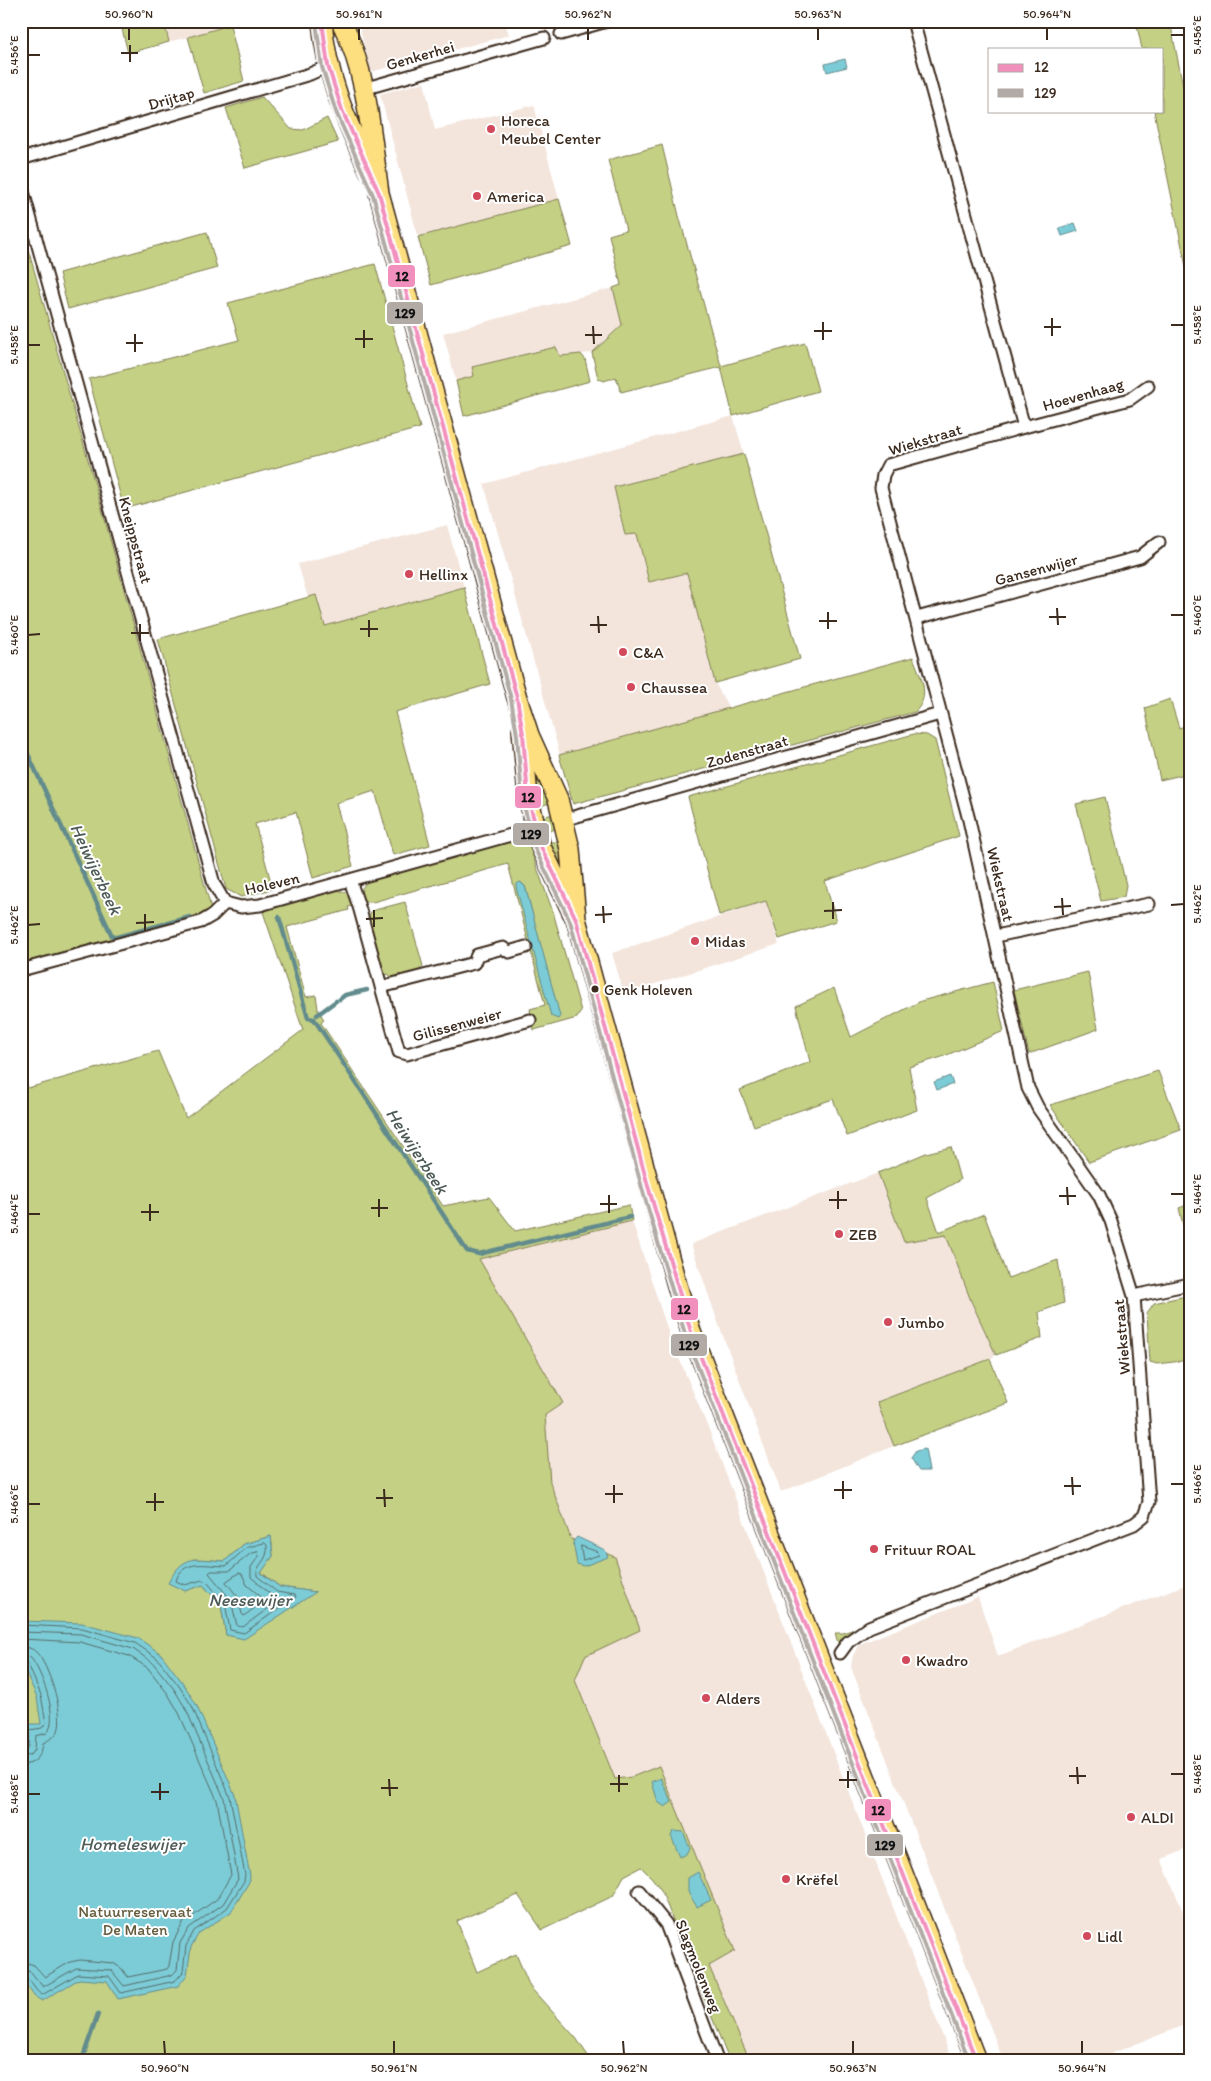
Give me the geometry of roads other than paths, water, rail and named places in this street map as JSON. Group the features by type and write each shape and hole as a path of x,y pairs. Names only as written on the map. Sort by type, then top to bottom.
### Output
{"main road":[{"path":"322,21 328,66 338,99 379,193"},
{"path":"341,21 354,57 368,109 379,193 517,698 532,741 558,799 570,849 576,919 648,1186 692,1332 976,2060"},
{"path":"328,66 332,58 338,53 344,52 354,57"},
{"path":"338,99 346,102 354,101 363,89"},
{"path":"517,698 523,734 528,797 536,828 544,857 576,919"},
{"path":"536,828 543,835 553,836 561,830 563,820"}],"street":[{"path":"561,34 607,21"},
{"path":"912,21 1024,427"},
{"name":"Genkerhei","path":"363,89 544,38"},
{"name":"Drijtap","path":"21,159 310,74 328,66"},
{"name":"Kneippstraat","path":"21,184 214,884 225,902"},
{"name":"Hoevenhaag","path":"1024,427 1130,399 1148,386"},
{"name":"Wiekstraat","path":"840,1653 848,1642 869,1627 1134,1524 1144,1516 1150,1502 1134,1296 1111,1221 1099,1195 1038,1108 1028,1088 969,820 881,488 883,475 888,465 1024,427"},
{"name":"Gansenwijer","path":"917,618 1140,557 1159,542"},
{"name":"Zodenstraat","path":"563,820 940,714"},
{"name":"Holeven","path":"21,970 201,922 213,915 225,902 240,907 260,905 494,838 536,828"},
{"name":"Gilissenweier","path":"350,880 399,1052 407,1054 530,1020"},
{"path":"996,936 1149,904"},
{"path":"381,987 474,962 477,955 495,950 504,948 509,952 526,947"},
{"path":"1134,1296 1190,1284"},
{"name":"Slagmolenweg","path":"639,1892 666,1924 717,2060"}],"water":[{"path":"845,59 847,67 827,72 825,64"},
{"path":"1075,223 1078,231 1062,236 1059,228"},
{"path":"520,882 525,886 560,1016 558,1019 551,1016 516,887"},
{"path":"950,1076 953,1084 937,1090 934,1082"},
{"path":"925,1449 929,1471 919,1471 911,1458 916,1451"},
{"name":"Neesewijer","path":"271,1536 273,1556 261,1573 280,1587 316,1592 244,1639 226,1635 221,1605 203,1585 185,1591 168,1583 174,1573 185,1562 198,1559 225,1561 244,1544"},
{"path":"577,1537 605,1550 608,1557 584,1566 577,1564 573,1542"},
{"name":"Homeleswijer","path":"21,1621 82,1623 138,1638 161,1654 196,1704 235,1795 250,1876 249,1882 231,1912 199,1933 191,1947 187,1975 178,1986 118,1999 107,1981 79,1979 42,2001 34,1996 21,1977 21,1746 24,1746 25,1724 41,1724 37,1697 21,1662"},
{"path":"661,1778 672,1802 665,1807 658,1802 652,1782"},
{"path":"674,1831 683,1832 690,1848 687,1854 680,1857 671,1836"},
{"path":"698,1872 711,1900 697,1907 688,1892 688,1878"}],"waterway":[{"name":"Heiwijerbeek","path":"21,739 113,938 190,917"},
{"name":"Heiwijerbeek","path":"279,917 308,1018 314,1019 467,1251 479,1254 630,1217"},
{"path":"340,999 345,995 367,990"},
{"path":"317,1015 336,1001"},
{"path":"82,2060 98,2014"}],"place":[{"name":"Horeca Meubel Center","path":"491,129"},
{"name":"America","path":"477,196"},
{"name":"Hellinx","path":"409,574"},
{"name":"C&A","path":"623,652"},
{"name":"Chaussea","path":"631,687"},
{"name":"Midas","path":"695,941"},
{"name":"Genk Holeven","path":"595,989"},
{"name":"ZEB","path":"839,1234"},
{"name":"Jumbo","path":"888,1322"},
{"name":"Frituur ROAL","path":"874,1549"},
{"name":"Kwadro","path":"906,1660"},
{"name":"Alders","path":"706,1698"},
{"name":"ALDI","path":"1131,1817"},
{"name":"Krëfel","path":"786,1879"},
{"name":"Lidl","path":"1087,1936"}],"park label":[{"name":"Natuurreservaat De Maten","path":"135,1920"}]}
